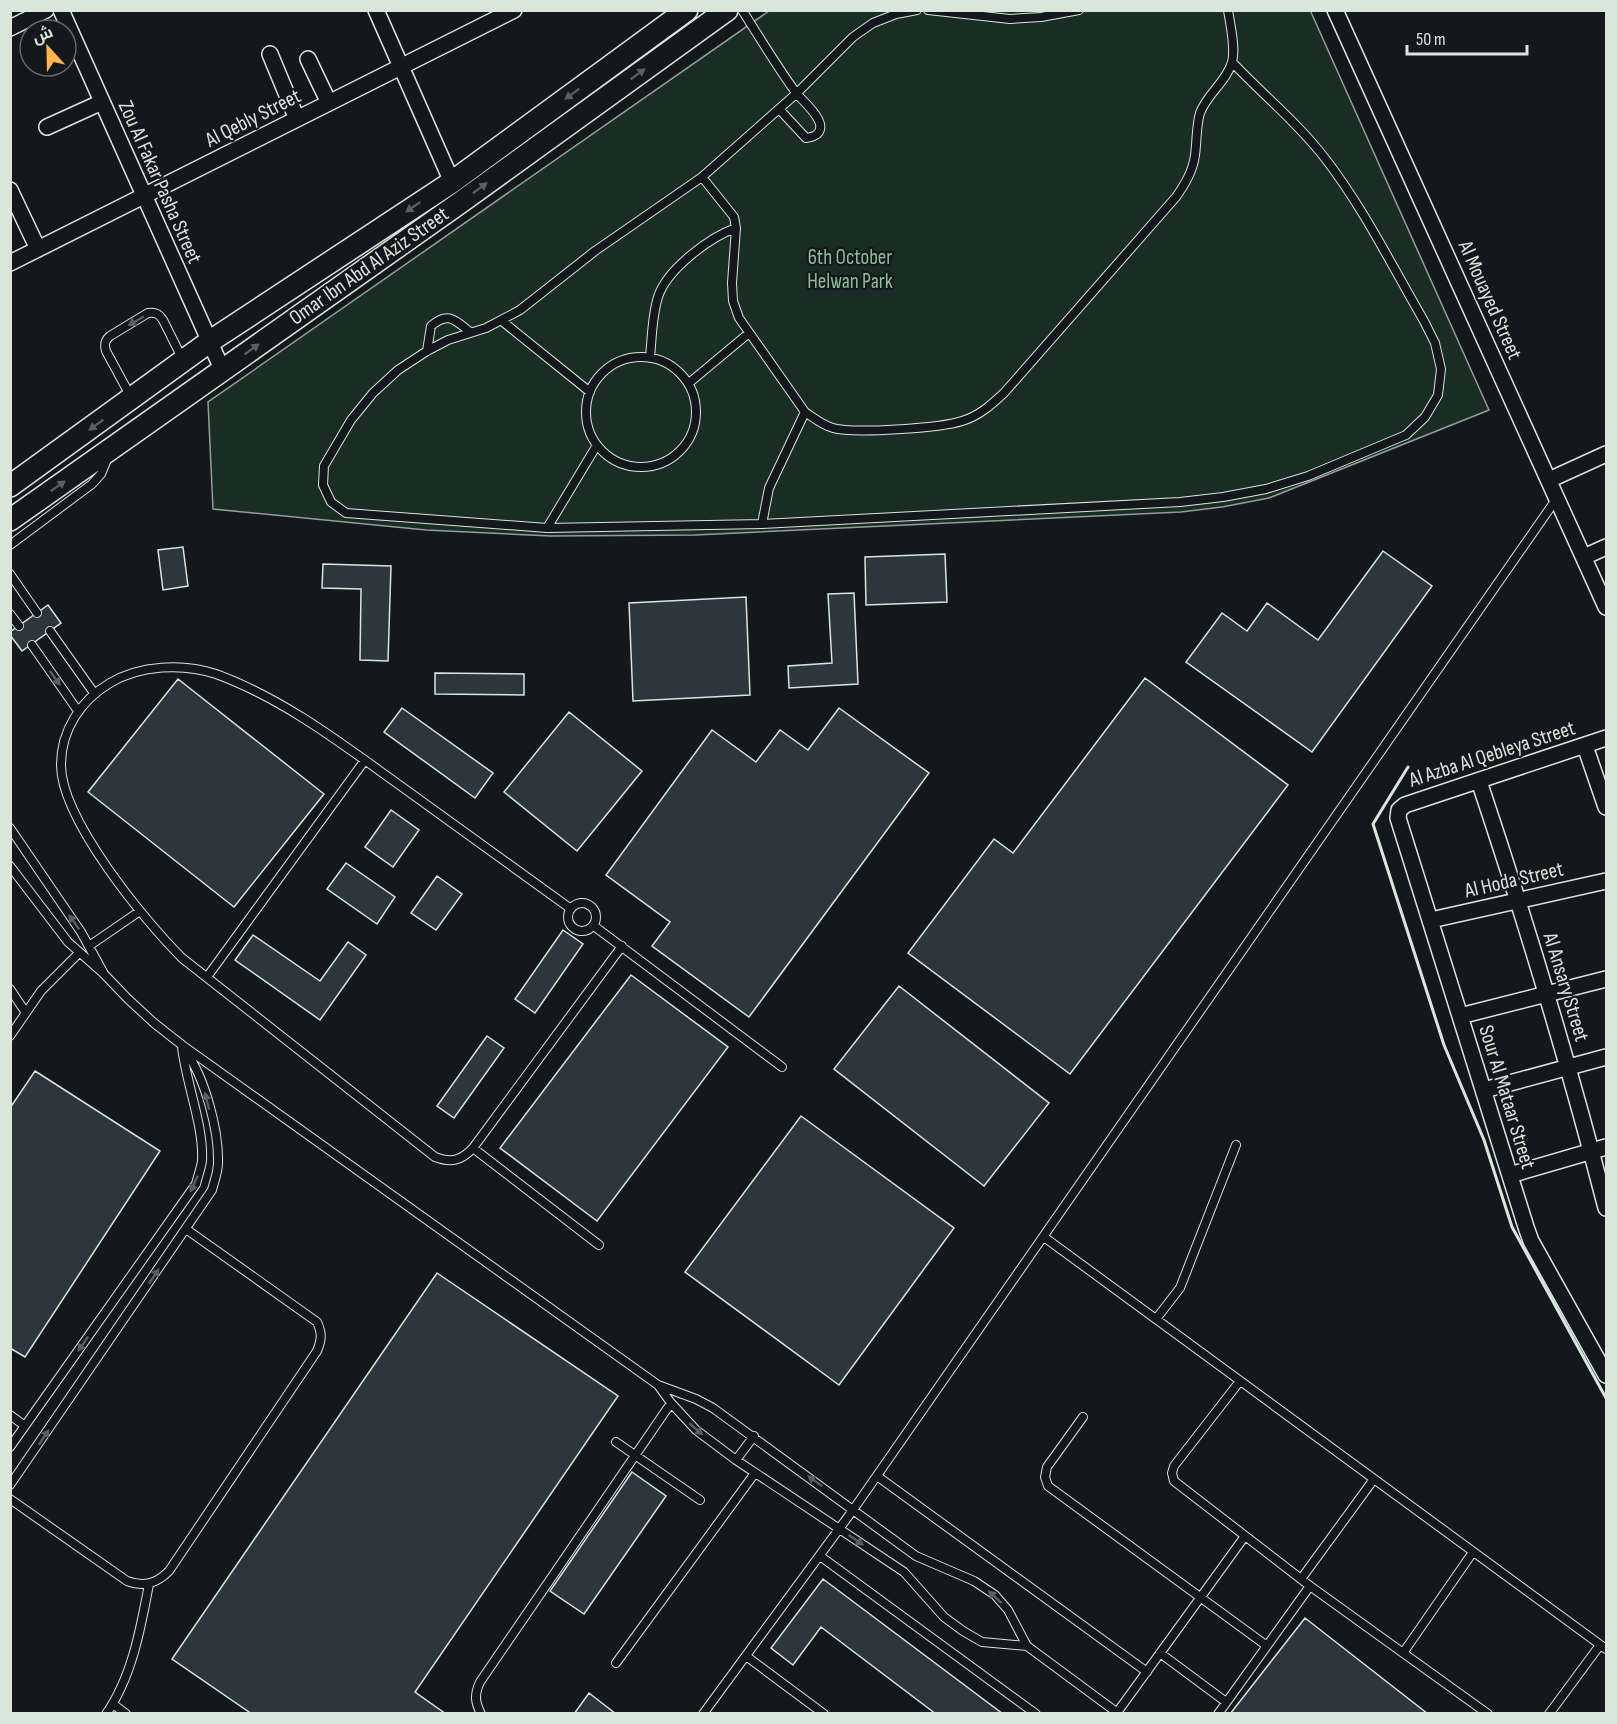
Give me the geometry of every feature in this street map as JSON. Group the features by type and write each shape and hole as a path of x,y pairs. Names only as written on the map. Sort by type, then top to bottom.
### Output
{"main road":[{"name":"Omar Ibn Abd Al Aziz Street","path":"10,520 727,10"},
{"name":"Omar Ibn Abd Al Aziz Street","path":"12,480 132,399 209,342 452,182 679,13"}],"street":[{"path":"10,28 46,10"},
{"name":"Zou Al Fakar Pasha Street","path":"61,10 222,369"},
{"path":"376,10 452,182"},
{"name":"Al Qebly Street","path":"10,263 514,10"},
{"name":"Al Mouayed Street","path":"1335,10 1606,607"},
{"path":"270,54 297,119"},
{"path":"308,59 329,103"},
{"path":"46,127 102,102"},
{"path":"10,190 38,249"},
{"path":"1549,480 1606,454"},
{"path":"1584,557 1606,547"},
{"name":"Al Azba Al Qebleya Street","path":"1398,818 1400,810 1405,805 1606,738"},
{"path":"1585,746 1606,807"},
{"name":"Al Ansary Street","path":"1479,781 1519,901 1568,1067 1599,1149 1606,1208"},
{"name":"Sour Al Mataar Street","path":"1398,818 1531,1241 1606,1376"},
{"name":"Al Hoda Street","path":"1431,920 1606,881"},
{"path":"1460,1016 1606,979"},
{"path":"1484,1090 1606,1057"},
{"path":"1510,1175 1599,1149"}],"lane":[{"path":"742,10 797,93 818,119 819,133 806,138 779,109"},
{"path":"918,10 896,14 873,22 853,37 797,93 702,177 595,251 520,310 502,321 427,351 390,377 373,393 351,420 324,466 323,485 331,502 346,513 547,528 762,524 1180,502 1266,489 1308,476 1406,435 1425,417 1438,395 1442,369 1435,343 1344,182 1299,127 1261,93 1232,62"},
{"path":"928,10 1010,19 1041,17 1079,10"},
{"path":"1007,10 1010,19"},
{"path":"702,177 734,217 736,228 732,283 733,301 739,318 805,412 818,422 834,428 851,430 938,427 963,421 986,410 1004,393 1176,197 1188,178 1195,157 1200,113 1232,62 1232,34 1228,10"},
{"path":"650,357 658,298 672,273 711,240 736,228"},
{"path":"132,399 106,351 106,339 110,336 148,314 154,313 163,320 184,362"},
{"path":"427,351 431,326 440,318 451,318 470,332"},
{"path":"502,321 590,392"},
{"path":"689,383 749,333"},
{"path":"635,357 650,357 672,366 689,383 695,398 697,415 693,431 685,446 672,458 657,465 632,466 609,457 597,445 586,419 586,405 597,379 607,368 635,357"},
{"path":"762,524 769,488 805,412"},
{"path":"547,528 597,445"},
{"path":"10,545 97,479 107,463 109,450"},
{"path":"703,1713 854,1510 1557,498"},
{"path":"10,574 38,613"},
{"path":"10,614 19,626"},
{"path":"50,631 94,693"},
{"path":"32,645 78,711"},
{"path":"571,909 318,728 268,699 216,674 174,667 122,676 94,693 78,711 65,737 61,765 67,795 112,875 160,936 182,958 435,1156 445,1161 466,1156 473,1148 622,946"},
{"path":"207,977 365,760"},
{"path":"10,828 89,946 103,973"},
{"path":"10,866 57,930 79,953 182,1045 658,1384 713,1408 916,1556 974,1581 995,1595 1008,1610 1027,1646 1118,1713 1245,1536"},
{"path":"588,904 596,913 594,926 589,930 577,930 569,921 571,909 576,905 588,904"},
{"path":"89,946 140,911"},
{"path":"594,926 782,1068"},
{"path":"10,1036 41,991 79,953"},
{"path":"10,989 26,1013"},
{"path":"10,1485 212,1190 219,1166 217,1141 195,1064 182,1045"},
{"path":"10,1447 196,1184 202,1162 201,1140 184,1068 182,1045"},
{"path":"1156,1319 1180,1288 1236,1145"},
{"path":"473,1148 599,1245"},
{"path":"10,1499 127,1581 138,1585 160,1580 169,1571 317,1351 321,1341 321,1331 317,1322 186,1228"},
{"path":"1044,1237 1603,1647 1549,1713"},
{"path":"1240,1380 1174,1466 1172,1473 1174,1480 1310,1586 1488,1713"},
{"path":"658,1384 671,1403 696,1430 736,1461 904,1572 944,1617 963,1631 982,1642 1027,1646"},
{"path":"481,1713 476,1704 475,1693 480,1682 671,1403"},
{"path":"10,1415 25,1426"},
{"path":"1083,1417 1047,1467 1045,1477 1048,1486 1267,1646"},
{"path":"736,1461 753,1436"},
{"path":"616,1442 700,1500"},
{"path":"616,1663 755,1473"},
{"path":"877,1476 1147,1672"},
{"path":"1301,1579 1374,1479"},
{"path":"1403,1653 1473,1552"},
{"path":"820,1556 1036,1713"},
{"path":"106,1713 113,1704 129,1666 150,1584"},
{"path":"1218,1713 1310,1586"},
{"path":"1160,1653 1226,1702"},
{"path":"746,1656 824,1713"},
{"path":"113,1704 126,1713"}],"green space":[{"name":"6th October Helwan Park","path":"1310,10 1489,410 1269,498 1181,512 695,535 550,536 426,530 213,509 208,402 769,11"}],"building":[{"path":"183,547 188,586 163,590 158,550"},
{"path":"1383,551 1432,586 1312,752 1186,662 1222,613 1247,631 1267,603 1318,640"},
{"path":"945,554 947,602 866,605 865,557"},
{"path":"323,564 391,566 388,661 360,660 361,589 322,588"},
{"path":"854,593 858,684 789,688 788,666 832,663 828,594"},
{"path":"746,597 750,695 633,701 629,603"},
{"path":"48,605 61,623 22,651 10,632"},
{"path":"435,673 524,674 524,695 435,694"},
{"path":"1145,678 1288,785 1070,1074 908,953 994,839 1013,853"},
{"path":"178,679 324,794 234,907 88,792"},
{"path":"402,708 493,773 475,798 384,732"},
{"path":"839,708 929,773 749,1017 652,946 670,922 606,875 712,730 756,762 780,730 808,750"},
{"path":"569,712 642,771 577,851 504,792"},
{"path":"391,810 419,830 393,867 365,847"},
{"path":"346,863 395,897 377,924 327,889"},
{"path":"437,876 462,894 436,930 411,913"},
{"path":"563,930 583,944 535,1013 515,999"},
{"path":"253,935 320,981 348,942 366,955 320,1020 235,960"},
{"path":"631,975 728,1047 597,1221 500,1148"},
{"path":"899,986 1049,1103 984,1186 834,1069"},
{"path":"487,1036 504,1048 454,1118 437,1106"},
{"path":"35,1071 160,1151 25,1357 10,1348 10,1108"},
{"path":"801,1116 954,1228 839,1385 685,1272"},
{"path":"437,1273 618,1396 415,1692 446,1714 252,1714 172,1659"},
{"path":"632,1472 666,1496 584,1614 550,1591"},
{"path":"823,1579 1003,1714 936,1714 821,1627 793,1665 771,1648"},
{"path":"1305,1618 1428,1714 1230,1714"},
{"path":"589,1693 616,1714 574,1714"}],"wall":[{"path":"1408,767 1373,824 1444,1045 1484,1140 1512,1227 1606,1398"}]}
